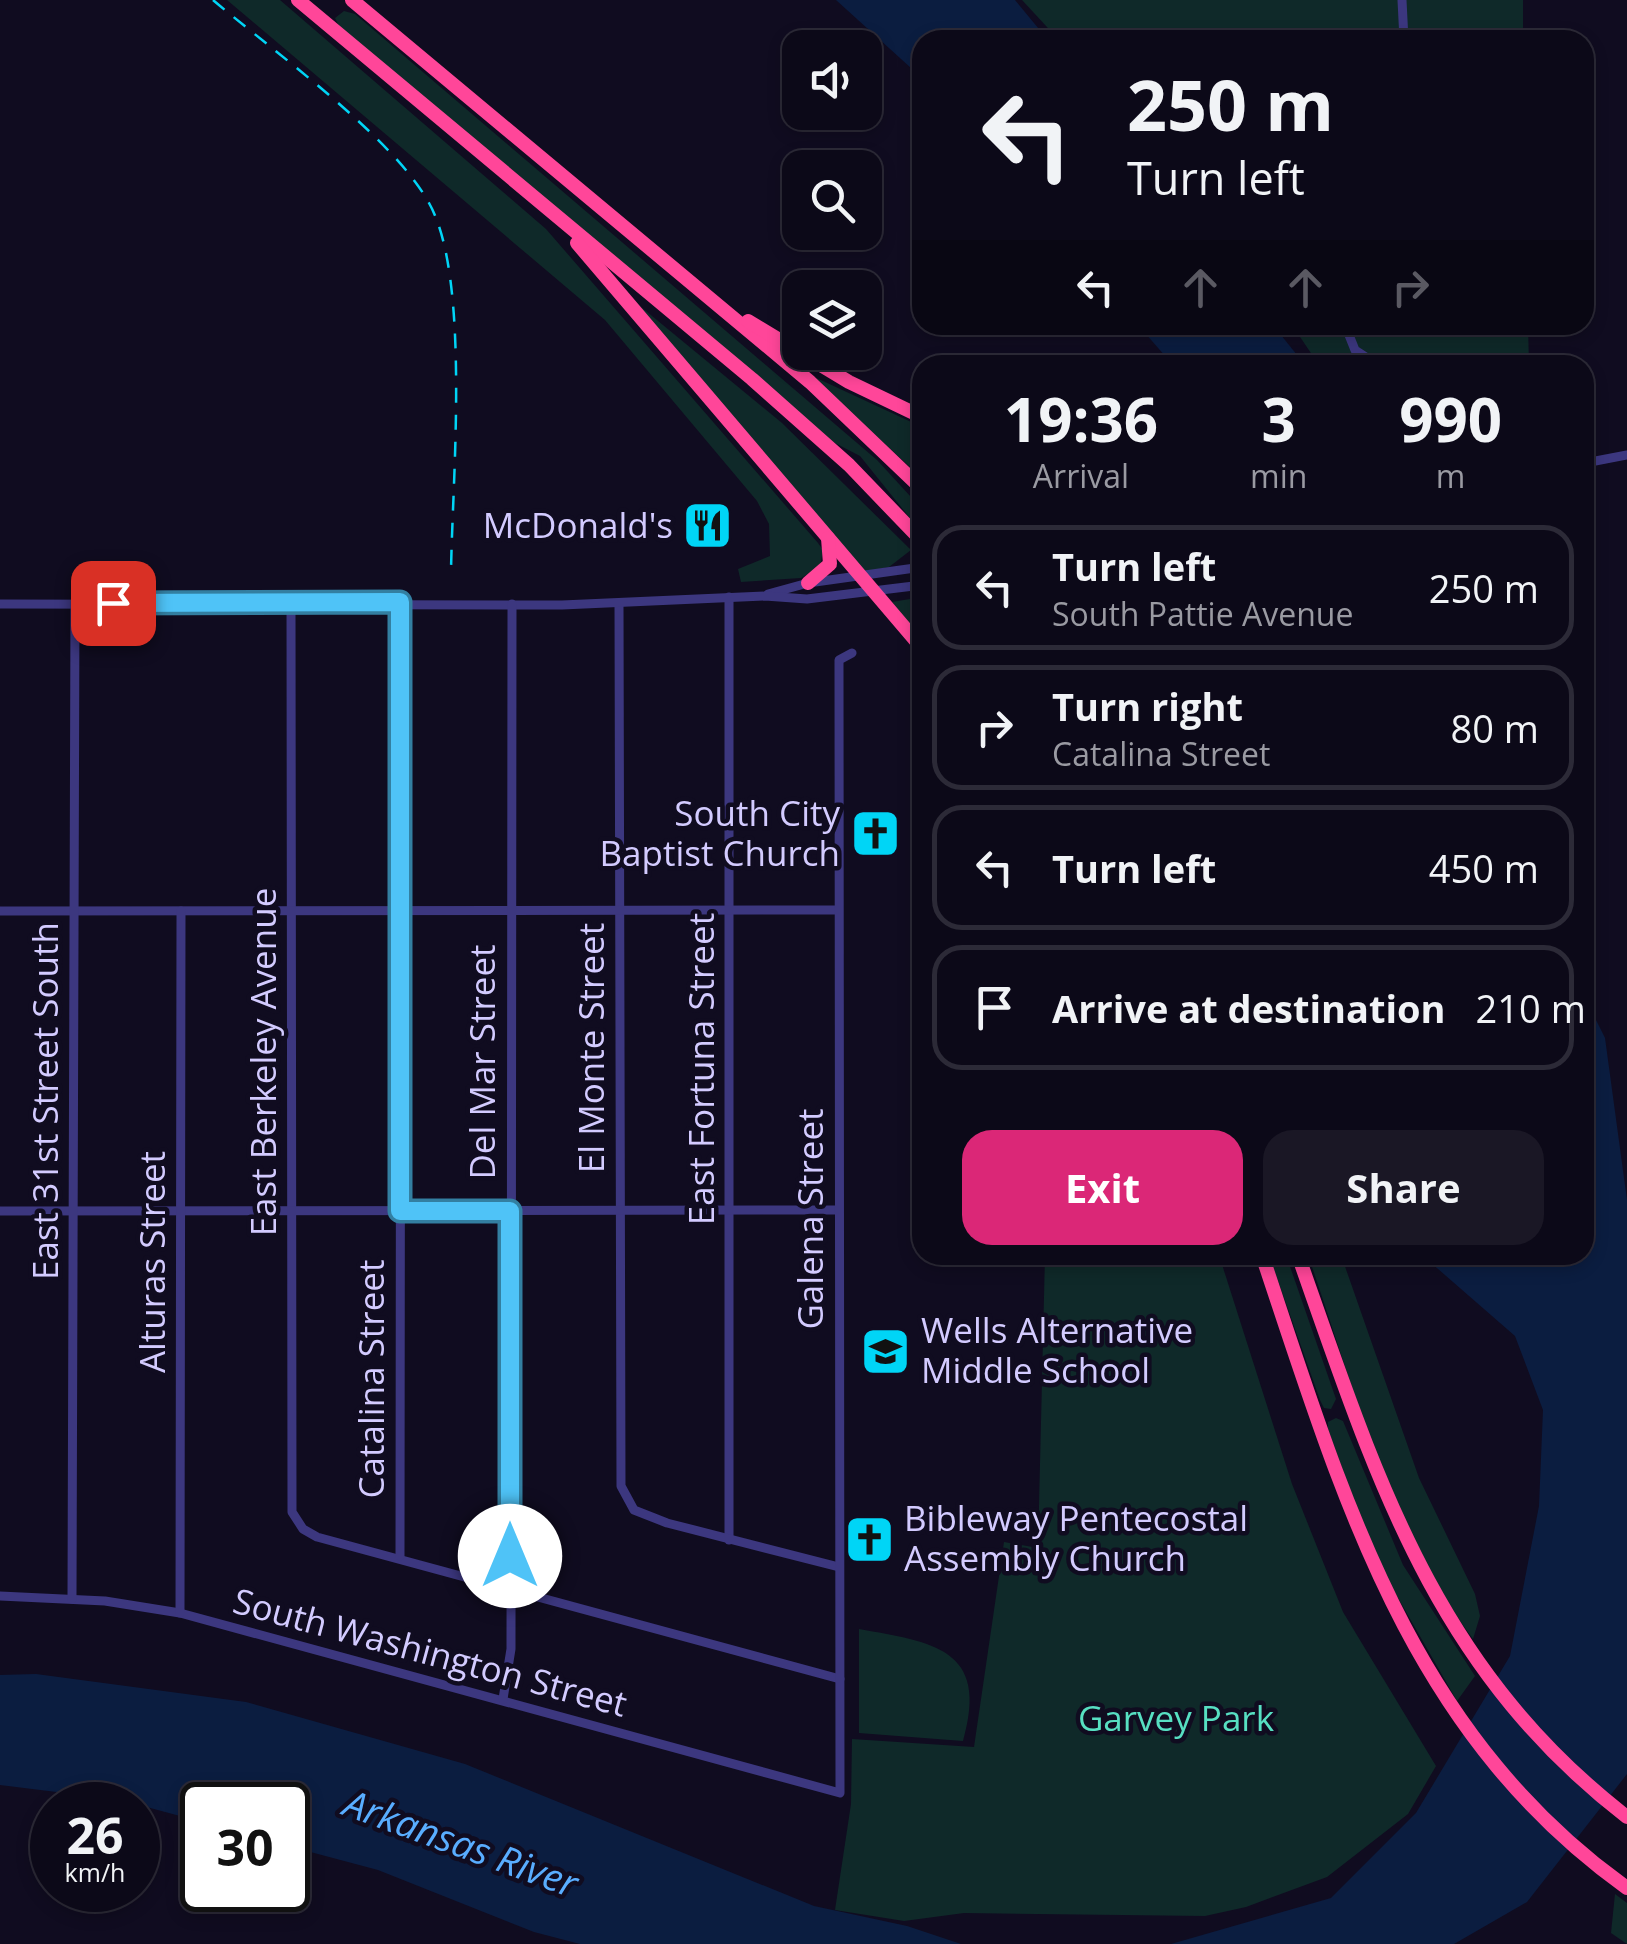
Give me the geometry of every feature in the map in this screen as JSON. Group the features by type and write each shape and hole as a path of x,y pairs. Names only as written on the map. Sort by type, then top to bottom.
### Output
{"highway":[{"path":"298,0 822,440 912,530"},
{"path":"352,0 810,382 912,479"},
{"path":"536,198 912,636"},
{"path":"704,294 792,350 912,412"},
{"path":"808,583 830,564 828,538"},
{"path":"1265,1265 1362,1543 1434,1680 1512,1784 1624,1886"},
{"path":"1302,1265 1385,1499 1422,1574 1466,1648 1540,1738 1627,1817"}],"street":[{"path":"1402,0 1404,30"},
{"path":"1349,335 1355,350 1363,355"},
{"path":"1594,461 1627,455"},
{"path":"765,596 808,583 912,569"},
{"path":"0,604 619,603 765,596 796,599 912,587"},
{"name":"East Fortuna Street","path":"729,597 729,1540"},
{"name":"East Berkeley Avenue","path":"292,602 291,1494 298,1522 318,1537 400,1556"},
{"name":"Catalina Street","path":"400,602 400,1556"},
{"name":"East 31st Street South","path":"72,1599 74,603"},
{"name":"El Monte Street","path":"619,603 623,1493 640,1512 729,1540"},
{"name":"Del Mar Street","path":"503,1699 511,1649 512,604"},
{"name":"Galena Street","path":"840,1794 839,660 852,653"},
{"path":"0,911 838,910"},
{"name":"Alturas Street","path":"180,1613 181,911"},
{"path":"0,1211 839,1210"},
{"path":"729,1540 839,1567"},
{"path":"400,1556 510,1590 840,1679"},
{"name":"South Washington Street","path":"0,1596 72,1599 180,1613 840,1794"}],"green space":[{"path":"227,0 280,0 546,229 818,543 823,550 820,567 801,578 741,582 738,569 770,556 769,524 757,501 605,320"},
{"path":"1022,0 1523,0 1523,30 1050,30"},
{"path":"344,11 355,14 877,460 912,498 912,521 860,456 833,442 339,26 335,18"},
{"path":"635,302 782,423 911,550 889,567 864,572"},
{"path":"1299,335 1528,335 1529,355 1312,355"},
{"path":"810,375 912,422 912,469"},
{"path":"912,599 912,628 892,602"},
{"name":"Garvey Park","path":"1045,1265 1222,1265 1292,1484 1343,1612 1436,1766 1408,1814 1327,1877 1246,1907 1205,1916 964,1913 904,1921 835,1910 851,1804 852,1739 974,1747 1004,1542 1038,1548"},
{"path":"1273,1265 1289,1265 1336,1399 1331,1409 1324,1408"},
{"path":"1311,1265 1344,1265 1419,1478 1475,1594 1480,1616 1473,1639 1419,1550 1358,1405"},
{"path":"1336,1418 1343,1421 1403,1565 1475,1676 1457,1701 1373,1554 1328,1429 1328,1422"},
{"path":"859,1629 931,1646 961,1668 968,1686 969,1710 963,1741 859,1733"},
{"path":"1615,1894 1627,1903 1627,1944 1611,1933"}],"water":[{"path":"836,0 1015,0 1040,30 912,30 912,69 882,42 882,30 869,30"},
{"path":"1147,335 1281,335 1297,355 1164,355"},
{"path":"1594,1016 1605,1038 1627,1200 1627,1774 1527,1902 1454,1944 1171,1944 1331,1898 1416,1813 1510,1656 1539,1506 1543,1410 1515,1336 1433,1265 1594,1265"},
{"name":"Arkansas River","path":"36,1674 246,1702 465,1764 814,1906 907,1926 961,1944 580,1944 534,1932 378,1870 310,1852 310,1782 180,1782 180,1816 160,1811 160,1782 30,1782 30,1789 0,1785 0,1675"}],"railway":[{"path":"213,0 361,123 412,177 429,203 442,236 455,329 451,573"}],"place":[{"name":"McDonald's","path":"708,526"},
{"name":"South City Baptist Church","path":"875,834"},
{"name":"Wells Alternative Middle School","path":"886,1351"},
{"name":"Bibleway Pentecostal Assembly Church","path":"869,1539"}],"route":[{"path":"113,603 400,602 400,1211 510,1211 510,1556"}]}
